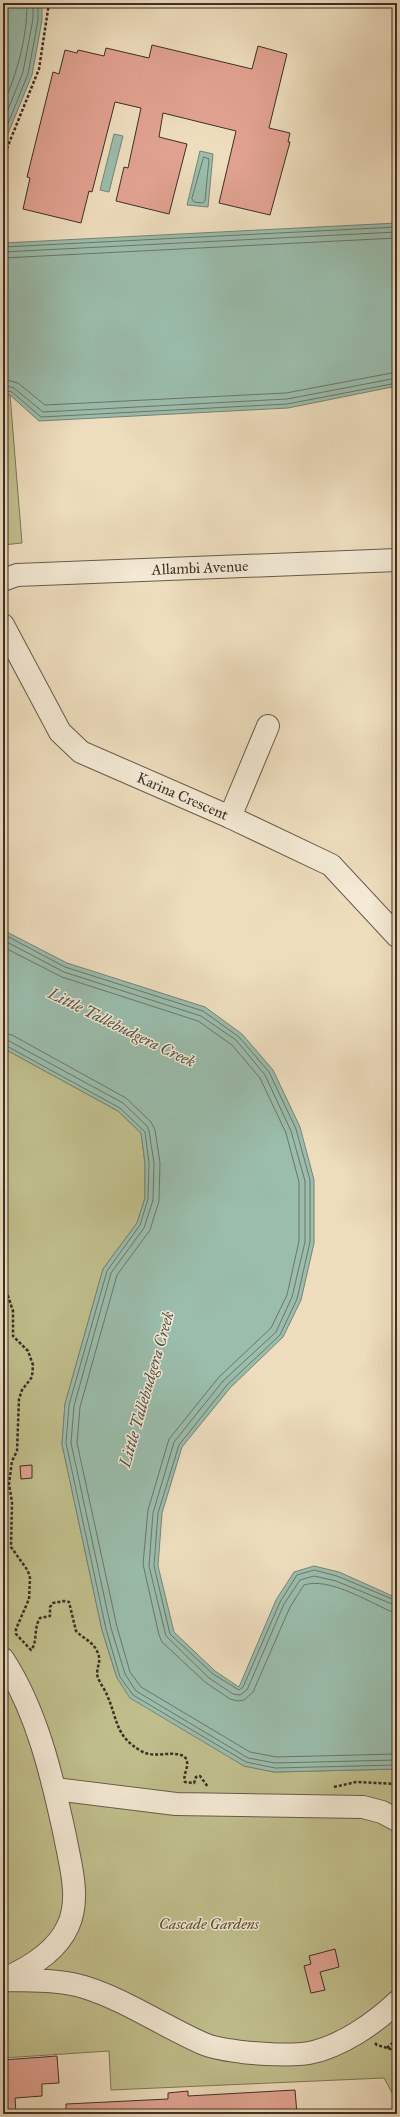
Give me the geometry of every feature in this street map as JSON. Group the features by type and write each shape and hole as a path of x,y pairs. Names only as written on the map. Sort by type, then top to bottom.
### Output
{"street":[{"name":"Allambi Avenue","path":"3,580 17,575 397,560"},
{"name":"Karina Crescent","path":"3,625 60,732 82,752 230,817 331,865 397,936"},
{"path":"230,817 268,726"},
{"path":"3,1659 30,1712 55,1789 72,1869 74,1891 68,1926 53,1947 23,1971 3,1980"},
{"path":"55,1789 176,1804 215,1806 363,1807 382,1812 397,1820"},
{"path":"53,1947 51,1957 59,1981"},
{"path":"3,1980 59,1981 83,1987 118,1999 156,2021 205,2045 216,2048 256,2053 308,2053 340,2042 364,2028 397,2002"}],"path":[{"path":"3,158 39,69 49,3"},
{"path":"3,1281 13,1311 13,1336 28,1351 33,1365 32,1377 22,1390 19,1399 17,1451 12,1462 9,1484 12,1502 11,1547 28,1571 30,1578 29,1599 16,1629 16,1634 31,1650 35,1628 40,1618 50,1616 50,1607 53,1603 64,1601 69,1602 76,1631 92,1643 98,1652 100,1663 97,1673 98,1678 107,1695 114,1718 123,1736 133,1746 148,1754 176,1753 184,1756 187,1760 188,1766 184,1778 185,1782 194,1783 196,1777 200,1776 211,1793 215,1806"},
{"path":"387,2048 397,2039"}],"green space":[{"path":"3,394 10,395 22,543 3,545"},
{"name":"Cascade Gardens","path":"3,1048 118,1111 141,1133 145,1163 145,1198 137,1223 103,1269 65,1404 62,1444 102,1630 117,1678 244,1766 274,1772 397,1769 397,2102 384,2078 111,2090 109,2051 3,2058"}],"water":[{"path":"3,3 42,3 42,20 32,75 3,146"},
{"path":"114,134 123,136 109,192 100,190"},
{"path":"200,151 213,154 208,207 187,205"},
{"path":"397,223 397,386 288,408 39,421 10,395 3,394 3,243"},
{"name":"Little Tallebudgera Creek","path":"3,930 67,963 205,1007 242,1034 273,1070 300,1127 314,1180 314,1243 301,1300 283,1337 230,1388 182,1447 162,1513 158,1566 174,1632 215,1671 239,1687 276,1600 294,1572 314,1566 339,1572 397,1598 397,1769 274,1772 244,1766 130,1698 117,1678 102,1630 62,1444 65,1404 103,1269 137,1223 145,1198 145,1163 141,1133 118,1111 3,1048"}],"building":[{"path":"152,45 252,69 258,46 287,54 269,128 290,133 288,142 290,142 270,215 219,203 236,131 163,113 159,137 187,144 169,214 116,201 124,167 128,168 141,108 115,102 92,192 89,191 81,223 23,209 30,178 27,177 53,72 59,74 65,50 77,53 78,50 104,56 106,48 149,58"},
{"path":"32,1465 32,1478 21,1479 20,1466"},
{"path":"335,1949 339,1967 320,1972 325,1990 311,1993 304,1966 311,1964 309,1956"},
{"path":"57,2056 59,2083 42,2084 42,2096 15,2098 16,2114 3,2114 3,2060"},
{"path":"295,2090 297,2114 66,2114 66,2104 168,2099 168,2093 188,2091 188,2096"}]}
